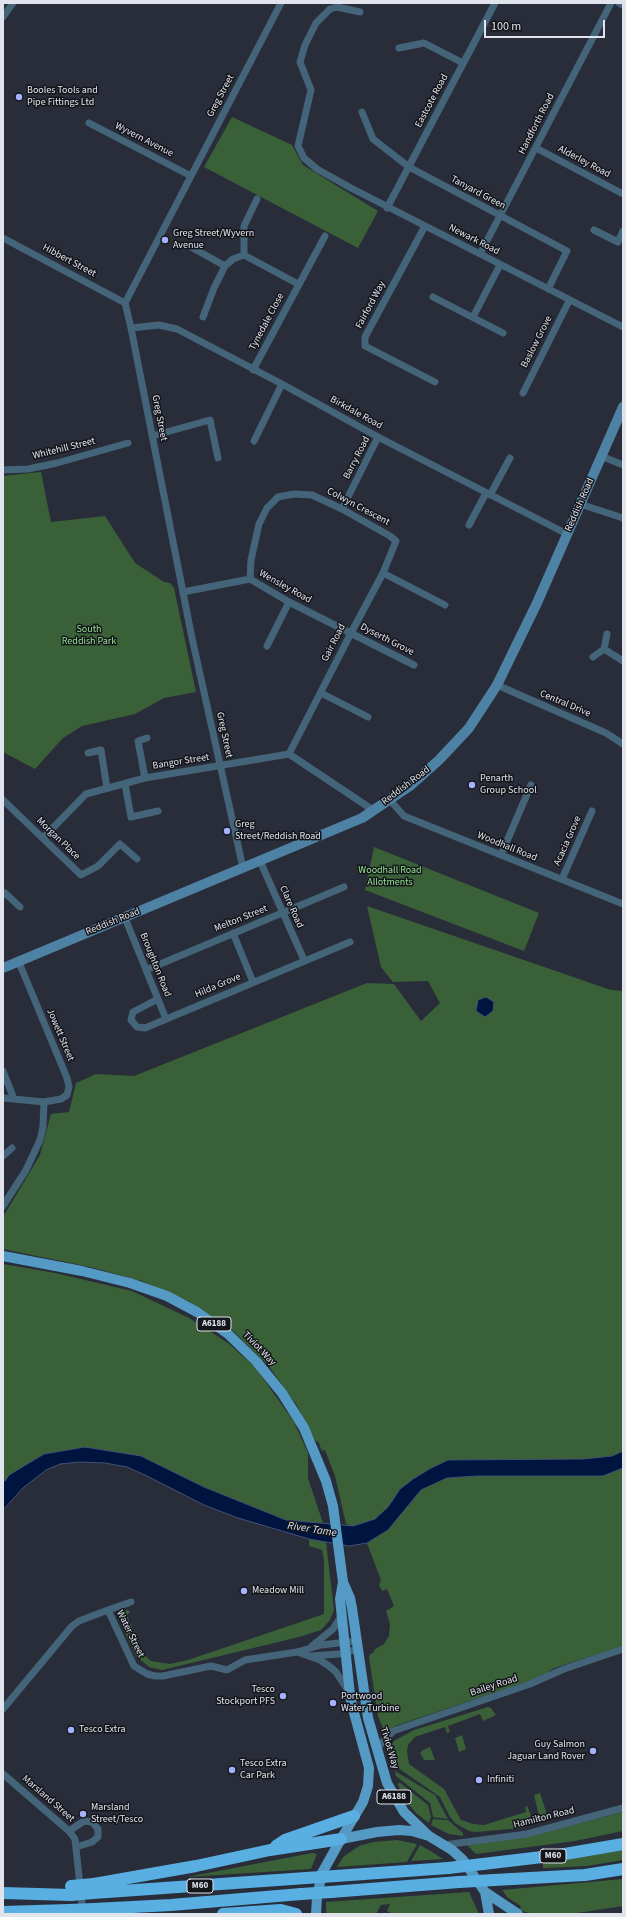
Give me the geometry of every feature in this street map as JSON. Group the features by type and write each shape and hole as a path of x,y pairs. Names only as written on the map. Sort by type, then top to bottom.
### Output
{"highway":[{"name":"M60","path":"270,1850 285,1840 356,1812"},
{"name":"M60","path":"94,1889 270,1850 341,1839"},
{"name":"M60","path":"3,1893 28,1893 306,1878 448,1868 559,1855 623,1844"},
{"name":"M60","path":"3,1913 171,1905 459,1882 585,1874 623,1869"},
{"path":"223,1914 281,1910 296,1914"},
{"name":"M60","path":"3,1913 8,1914"}],"main road":[{"name":"Reddish Road","path":"3,968 18,960 125,918 362,818 411,785 439,760 469,728 497,686 537,603 623,407"},
{"name":"Tiviot Way","path":"4,1256 82,1271 130,1283 167,1296 197,1312 228,1334 261,1366 282,1393 304,1428 326,1481 333,1506 343,1582 350,1598 368,1718 387,1783 404,1812 429,1836"},
{"name":"Tiviot Way","path":"316,1914 317,1897 322,1873 356,1812 368,1786 369,1768 352,1709 350,1695 340,1599 343,1582"},
{"path":"341,1839 377,1832 399,1830 412,1831 429,1836 444,1845 463,1860 485,1892 518,1914"},
{"path":"485,1892 489,1914"}],"street":[{"path":"3,17 13,3"},
{"name":"Greg Street","path":"243,868 183,592 125,303 281,3"},
{"name":"Eastcote Road","path":"387,208 495,3"},
{"name":"Handforth Road","path":"480,254 611,3"},
{"path":"619,3 623,5"},
{"name":"Newark Road","path":"360,12 337,7 330,9 316,23 306,45 300,62 311,90 298,146 304,158 317,169 387,208 623,328"},
{"path":"399,48 424,43 463,63"},
{"name":"Tanyard Green","path":"362,112 373,139 408,167 567,251 548,289"},
{"name":"Wyvern Avenue","path":"89,123 191,176"},
{"name":"Alderley Road","path":"536,148 623,194"},
{"path":"244,255 244,226 257,199"},
{"name":"Fairford Way","path":"424,226 365,337 365,346 435,382"},
{"path":"594,230 618,242 623,231"},
{"name":"Tynedale Close","path":"253,370 325,236"},
{"name":"Hibbert Street","path":"3,238 125,303"},
{"path":"191,247 225,266"},
{"path":"203,317 214,288 225,266 233,259 244,255 298,284"},
{"path":"473,316 500,265"},
{"path":"433,297 503,332"},
{"name":"Baslow Grove","path":"523,393 569,301"},
{"name":"Birkdale Road","path":"131,328 159,325 177,329 282,384 378,437 567,534"},
{"path":"254,441 282,384"},
{"path":"152,436 210,420 218,458"},
{"name":"Barry Road","path":"342,509 378,437"},
{"name":"Whitehill Street","path":"3,470 28,469 57,463 128,443"},
{"path":"601,456 623,464"},
{"path":"469,525 510,458"},
{"name":"Colwyn Crescent","path":"250,579 251,560 259,524 267,508 278,497 294,494 312,495 342,509 390,536 396,541"},
{"path":"580,504 623,518"},
{"name":"Gair Road","path":"289,754 350,633 383,573 396,541"},
{"path":"383,573 445,605"},
{"name":"Wensley Road","path":"183,592 250,579 289,602 350,633"},
{"path":"267,646 289,602"},
{"name":"Dyserth Grove","path":"350,633 414,665"},
{"path":"593,657 604,649 607,634"},
{"path":"604,649 623,661"},
{"name":"Central Drive","path":"497,686 606,733 623,744"},
{"path":"321,693 368,717"},
{"path":"145,778 138,741 147,738"},
{"path":"88,753 100,750 107,788"},
{"path":"289,754 373,810"},
{"name":"Bangor Street","path":"43,838 86,794 145,778 289,754"},
{"path":"125,784 131,817 158,811"},
{"path":"501,855 531,785"},
{"name":"Woodhall Road","path":"389,799 404,816 623,904"},
{"name":"Morgan Place","path":"3,800 81,875 98,866 120,844 137,859"},
{"name":"Acacia Grove","path":"562,879 592,811"},
{"name":"Clare Road","path":"260,861 304,960"},
{"name":"Melton Street","path":"146,970 344,887"},
{"path":"3,895 5,893 20,907"},
{"name":"Broughton Road","path":"125,918 166,1019"},
{"path":"233,933 253,982"},
{"name":"Hilda Grove","path":"158,999 133,1012 131,1020 137,1027 145,1028 350,942"},
{"name":"Jowett Street","path":"18,960 67,1078 69,1087 67,1095 61,1099 44,1102"},
{"path":"3,1071 14,1099"},
{"path":"3,1098 44,1102 40,1140 26,1170 3,1206"},
{"path":"3,1156 12,1148"},
{"path":"108,1610 131,1602"},
{"name":"Water Street","path":"3,1709 72,1626 79,1621 108,1610 134,1666 147,1674 155,1676 164,1676 211,1666 227,1670 246,1660 358,1645"},
{"path":"309,1652 333,1629 342,1615"},
{"name":"Water Street","path":"309,1652 345,1647"},
{"name":"Bailey Road","path":"377,1748 393,1731 530,1684 564,1669 623,1649"},
{"name":"Water Street","path":"309,1652 336,1672 350,1695"},
{"name":"Marsland Street","path":"3,1774 69,1831 75,1839 83,1914"},
{"name":"Hamilton Road","path":"444,1845 528,1834 623,1808"},
{"path":"69,1831 84,1820 92,1822 98,1829 98,1837 92,1842 76,1847"}],"green space":[{"path":"232,117 292,145 303,165 378,211 358,248 204,167"},
{"name":"South Reddish Park","path":"41,472 51,522 105,516 135,563 164,582 170,583 174,588 196,692 164,698 135,714 82,726 63,738 35,769 3,752 3,476"},
{"name":"Woodhall Road Allotments","path":"374,847 539,913 524,951 365,890"},
{"path":"367,906 611,990 623,991 623,1451 612,1456 584,1459 448,1460 400,1489 388,1507 375,1519 353,1526 346,1524 335,1476 325,1450 322,1451 318,1441 316,1442 296,1404 268,1365 232,1330 190,1302 142,1281 90,1267 3,1249 3,1217 40,1155 51,1114 69,1112 76,1083 96,1074 134,1076 367,983 394,984 421,1021 440,1003 428,981 393,982 381,967"},
{"path":"3,1264 55,1273 132,1291 189,1318 228,1343 255,1367 294,1422 308,1453 308,1478 323,1523 286,1520 204,1487 141,1456 85,1447 44,1454 4,1481"},
{"path":"623,1468 623,1646 554,1668 541,1677 395,1726 385,1733 378,1716 369,1658 370,1654 384,1644 389,1636 390,1624 386,1611 394,1606 387,1589 382,1591 379,1585 381,1580 367,1543 388,1530 421,1490 447,1478 477,1476 603,1476"},
{"path":"309,1539 326,1542 334,1610 330,1620 321,1630 299,1637 162,1670 149,1667 136,1656 121,1624 124,1611 128,1610 130,1612 127,1615 143,1654 151,1661 170,1664 188,1660 324,1614 324,1560 322,1550 309,1546"},
{"path":"488,1707 491,1708 496,1715 483,1721 480,1714 448,1726 450,1732 447,1733 445,1727 415,1737 408,1745 407,1751 409,1764 444,1789 461,1820 473,1824 484,1825 526,1812 525,1807 527,1806 531,1815 528,1824 521,1828 476,1832 469,1831 455,1823 450,1817 440,1797 394,1765 388,1751 394,1741 414,1730"},
{"path":"462,1735 466,1749 459,1752 455,1738"},
{"path":"430,1747 435,1760 424,1760 420,1753"},
{"path":"395,1771 435,1795 448,1819 433,1817 430,1803 396,1776"},
{"path":"399,1782 428,1805 431,1817 429,1823 416,1813 406,1801 398,1785"},
{"path":"540,1793 548,1818 540,1820 534,1795"},
{"path":"623,1812 623,1831 575,1841 476,1854 468,1846 468,1844 527,1837"},
{"path":"433,1819 448,1820 463,1833 463,1836 449,1834 431,1825"},
{"path":"397,1840 417,1844 407,1862 337,1867 343,1857 359,1846 373,1842"},
{"path":"420,1845 432,1852 443,1859 411,1861"},
{"path":"623,1849 623,1860 587,1866 543,1868 543,1864"},
{"path":"312,1853 317,1854 311,1869 187,1877"},
{"path":"623,1879 623,1906 571,1914 534,1914 525,1912 520,1909 521,1906 508,1898 502,1890"},
{"path":"469,1892 479,1914 393,1914 387,1911 390,1904 381,1905 376,1914 327,1914 326,1911 326,1902"}],"water":[{"path":"486,997 494,1002 493,1011 485,1017 476,1011 478,1000"},
{"name":"River Tame","path":"85,1447 141,1456 204,1487 286,1520 353,1526 375,1519 388,1507 400,1489 431,1468 448,1460 584,1459 612,1456 623,1451 623,1468 603,1476 477,1476 447,1478 421,1490 388,1530 367,1543 349,1546 309,1539 238,1518 204,1505 127,1467 105,1463 80,1462 60,1464 46,1470 23,1488 3,1510 3,1480 5,1481 9,1475 44,1454"}],"place":[{"name":"Booles Tools and Pipe Fittings Ltd","path":"19,97"},
{"name":"Greg Street/Wyvern Avenue","path":"165,240"},
{"name":"Penarth Group School","path":"472,785"},
{"name":"Greg Street/Reddish Road","path":"227,831"},
{"name":"Meadow Mill","path":"244,1591"},
{"name":"Tesco Stockport PFS","path":"283,1696"},
{"name":"Portwood Water Turbine","path":"333,1703"},
{"name":"Tesco Extra","path":"71,1730"},
{"name":"Guy Salmon Jaguar Land Rover","path":"593,1751"},
{"name":"Tesco Extra Car Park","path":"232,1770"},
{"name":"Infiniti","path":"479,1780"},
{"name":"Marsland Street/Tesco","path":"83,1814"}]}
